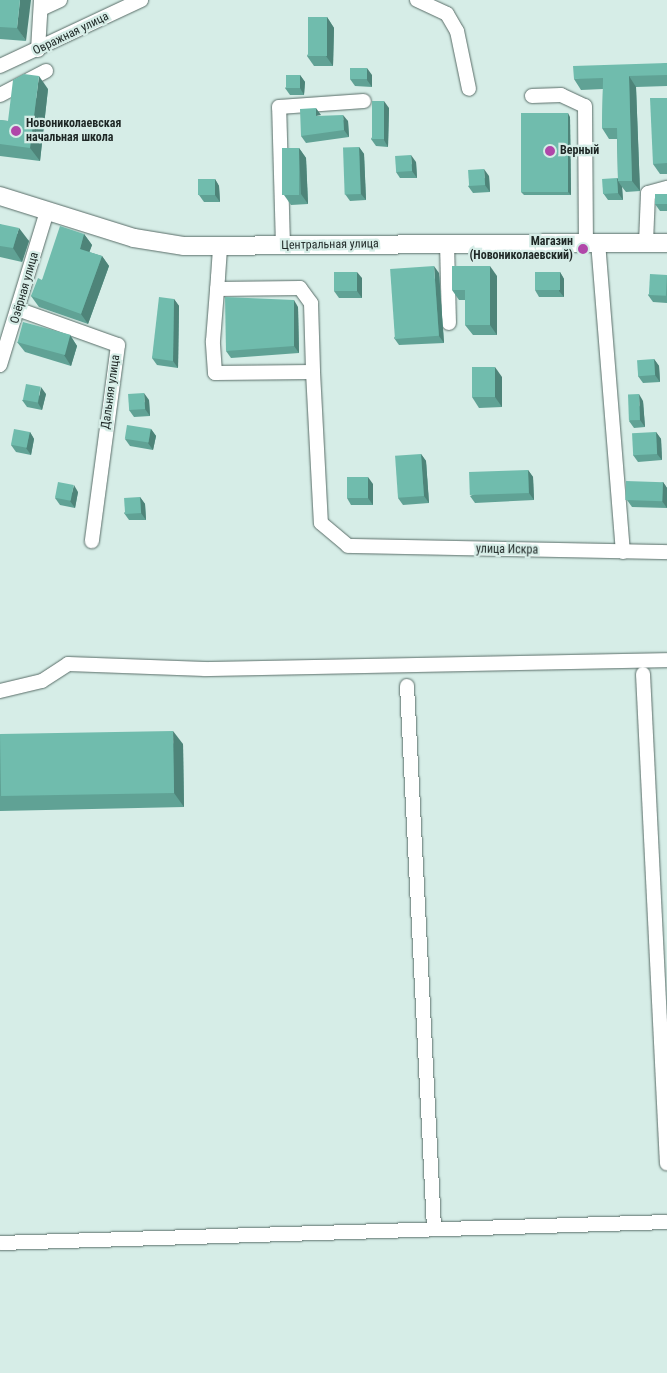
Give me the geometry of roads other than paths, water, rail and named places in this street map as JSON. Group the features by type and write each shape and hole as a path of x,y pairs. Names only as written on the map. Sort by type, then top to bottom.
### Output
{"main road":[{"name":"Центральная улица","path":"0,196 134,238 220,247 447,243 667,243"}],"street":[{"path":"38,50 41,4 60,0"},
{"name":"Овражная улица","path":"0,66 38,50 141,0"},
{"path":"417,0 447,14 456,32 469,89"},
{"path":"0,95 46,71"},
{"path":"532,96 561,95 585,106 592,242 623,552"},
{"path":"283,246 279,107 364,102"},
{"path":"646,243 648,193 667,188"},
{"name":"Озёрная улица","path":"0,365 20,310 47,211"},
{"path":"447,243 449,324"},
{"path":"217,288 300,288 311,303 313,372 215,373 217,288 220,247"},
{"name":"Дальняя улица","path":"20,310 118,345 92,541"},
{"name":"улица Искра","path":"313,372 321,523 348,546 667,552"},
{"path":"0,691 42,681 68,664 205,669 667,660"},
{"path":"643,674 667,1163"},
{"path":"407,686 434,1229"},
{"path":"0,1243 667,1222"}],"place":[{"name":"Новониколаевская начальная школа","path":"16,131"},
{"name":"Верный","path":"550,151"},
{"name":"Магазин (Новониколаевский)","path":"583,249"}]}
